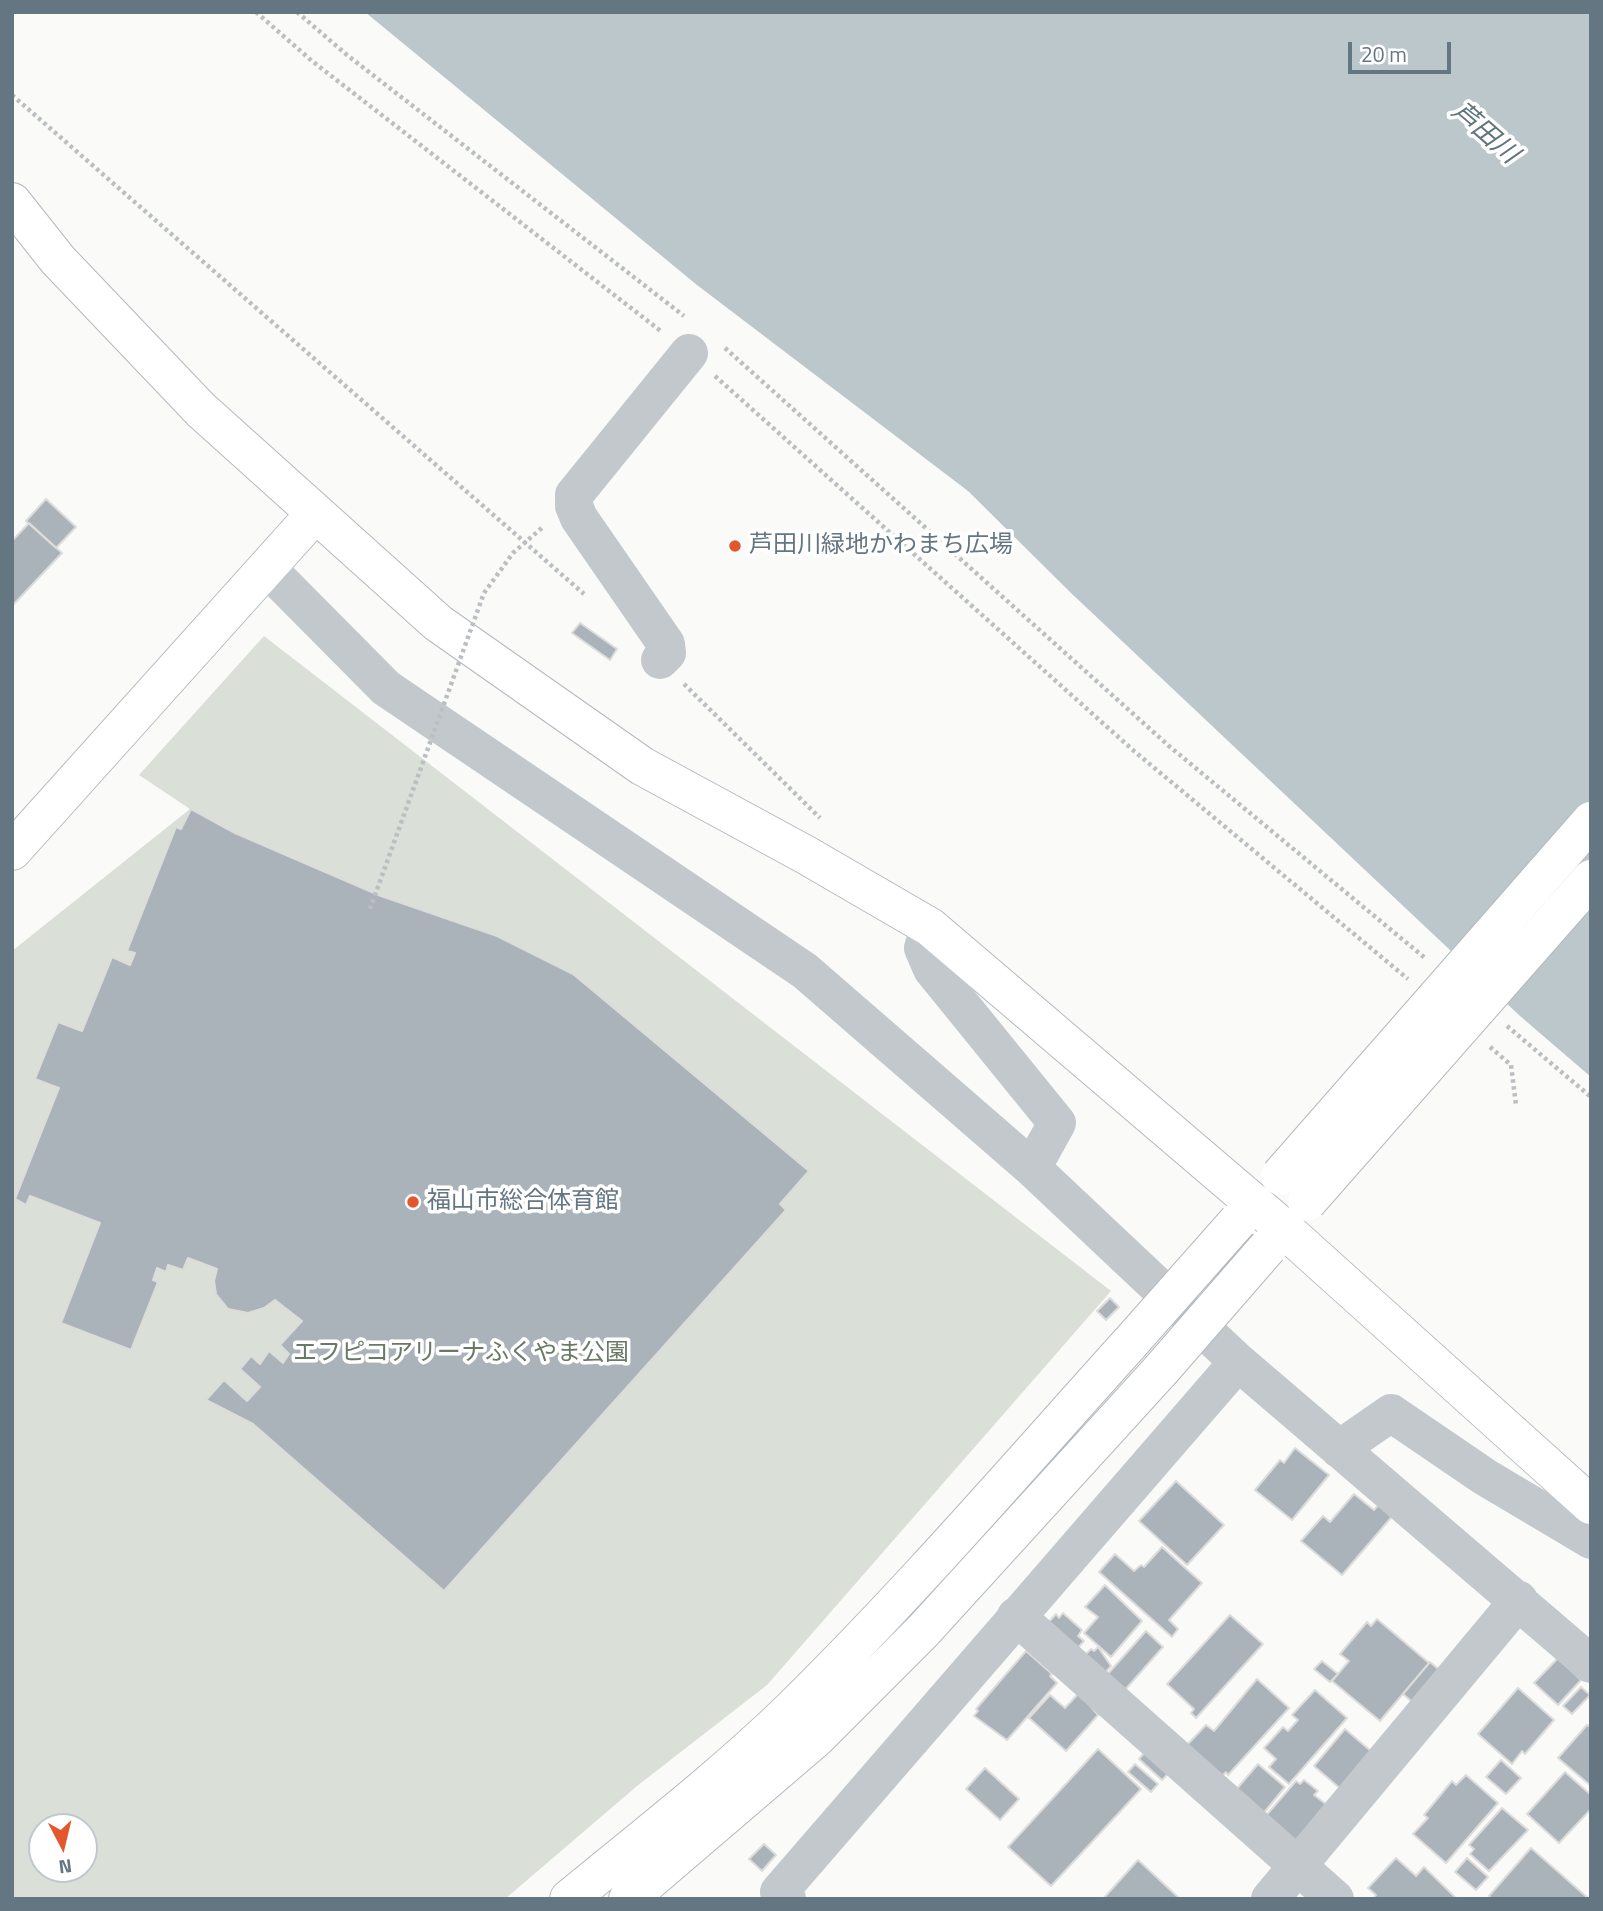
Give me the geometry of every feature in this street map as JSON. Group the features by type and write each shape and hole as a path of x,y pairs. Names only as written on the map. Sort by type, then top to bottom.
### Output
{"street":[{"path":"12,202 58,260 201,410 314,515 438,623 642,766 806,855 930,927 1257,1200 1591,1505"},
{"path":"660,660 667,653 666,644 579,518 574,506 574,495 701,340"},
{"path":"12,851 314,515"},
{"path":"267,568 386,688 805,971 1032,1168 1238,1362 1591,1664"},
{"path":"569,1899 679,1809 790,1711 893,1605 1130,1343 1591,821"},
{"path":"628,1899 826,1728 923,1631 1160,1371 1591,879"},
{"path":"930,927 923,948 932,969 1057,1123 1032,1168"},
{"path":"787,1899 779,1892 1238,1362"},
{"path":"1339,1449 1391,1413 1485,1477 1591,1540"},
{"path":"1270,1899 1519,1600"},
{"path":"1016,1616 1335,1899"}],"path":[{"path":"256,12 312,61 701,340 1134,751 1417,986"},
{"path":"297,12 701,340 1169,746 1431,964"},
{"path":"12,95 587,596"},
{"path":"370,909 484,593 513,553 537,535"},
{"path":"660,660 824,822"},
{"path":"1505,1024 1591,1097"},
{"path":"1480,1039 1511,1065 1516,1105"}],"green space":[{"name":"エフピコアリーナふくやま公園","path":"264,636 1111,1291 767,1685 637,1786 505,1899 12,1899 12,951 190,809 139,775"}],"water":[{"name":"芦田川","path":"365,12 1591,12 1591,1077 1520,1016 1071,593 968,491 697,285"}],"building":[{"path":"46,499 76,527 56,548 26,521"},
{"path":"29,523 62,553 12,606 12,541"},
{"path":"580,623 617,649 610,660 572,633"},
{"name":"福山市総合体育館","path":"191,809 235,833 381,896 497,936 573,974 809,1171 780,1204 786,1210 444,1591 253,1424 206,1400 224,1380 247,1401 260,1387 240,1369 251,1356 260,1364 269,1351 283,1363 289,1354 280,1345 302,1321 275,1300 264,1308 248,1313 228,1309 216,1294 214,1281 217,1269 188,1258 183,1270 168,1265 166,1272 157,1268 153,1280 158,1282 131,1350 61,1323 100,1223 30,1196 26,1205 15,1199 59,1088 35,1079 58,1022 82,1031 112,957 130,965 135,953 127,951 176,827 181,829"},
{"path":"1110,1298 1119,1307 1106,1320 1097,1311"},
{"path":"1295,1448 1329,1475 1292,1520 1255,1490 1280,1460 1284,1463"},
{"path":"1176,1481 1224,1525 1187,1565 1139,1521"},
{"path":"1354,1494 1374,1510 1381,1502 1395,1513 1342,1575 1301,1541 1323,1516 1330,1522"},
{"path":"1162,1547 1202,1583 1169,1620 1178,1629 1172,1637 1099,1572 1115,1554 1134,1571 1141,1565 1144,1567"},
{"path":"1105,1585 1142,1621 1111,1657 1084,1633 1098,1617 1085,1607"},
{"path":"1063,1613 1082,1630 1078,1636 1084,1641 1075,1651 1046,1625 1056,1614 1059,1618"},
{"path":"1230,1615 1263,1644 1196,1718 1191,1713 1194,1709 1167,1684"},
{"path":"1377,1619 1429,1663 1380,1721 1332,1681 1349,1661 1340,1654 1367,1622 1371,1626"},
{"path":"1146,1631 1163,1647 1123,1692 1106,1676"},
{"path":"1098,1647 1111,1666 1103,1675 1083,1657 1091,1649 1094,1651"},
{"path":"1026,1651 1052,1674 1050,1676 1057,1683 1007,1740 974,1716 978,1711 976,1709"},
{"path":"1558,1658 1581,1680 1558,1705 1534,1683"},
{"path":"1322,1661 1338,1674 1330,1682 1314,1669"},
{"path":"1430,1662 1444,1674 1417,1706 1403,1694"},
{"path":"1257,1679 1289,1708 1228,1775 1226,1772 1222,1776 1187,1745 1206,1725 1214,1731"},
{"path":"1581,1687 1590,1695 1572,1714 1563,1706"},
{"path":"1518,1688 1554,1720 1525,1754 1522,1751 1512,1764 1478,1734"},
{"path":"1315,1690 1347,1718 1289,1784 1269,1767 1276,1759 1264,1748 1283,1727 1288,1731 1298,1720 1292,1715"},
{"path":"1079,1693 1098,1715 1066,1751 1029,1718 1050,1695 1065,1708"},
{"path":"1587,1725 1591,1727 1591,1786 1558,1758"},
{"path":"1345,1729 1372,1752 1343,1791 1314,1766"},
{"path":"1098,1749 1141,1789 1051,1886 1008,1847"},
{"path":"1146,1751 1169,1773 1162,1780 1139,1759"},
{"path":"1501,1760 1521,1778 1506,1794 1486,1777"},
{"path":"1135,1764 1158,1784 1151,1792 1128,1772"},
{"path":"1258,1764 1285,1787 1262,1815 1235,1791"},
{"path":"985,1768 1019,1799 1000,1820 966,1789"},
{"path":"1565,1772 1591,1795 1591,1809 1559,1843 1527,1814"},
{"path":"1466,1775 1498,1803 1446,1863 1413,1834 1428,1818 1424,1815 1452,1781 1456,1785"},
{"path":"1304,1780 1318,1791 1314,1795 1327,1805 1297,1846 1264,1818 1296,1781 1300,1784"},
{"path":"1502,1808 1528,1830 1489,1871 1470,1854 1474,1849 1469,1845"},
{"path":"764,1844 776,1855 762,1871 749,1859"},
{"path":"1531,1848 1589,1899 1492,1899 1489,1896"},
{"path":"1396,1858 1416,1876 1424,1867 1457,1899 1373,1899 1376,1895 1368,1888"},
{"path":"1467,1858 1488,1877 1476,1890 1455,1872"},
{"path":"1138,1860 1180,1899 1103,1899"}],"place":[{"name":"芦田川緑地かわまち広場","path":"735,546"},
{"name":"福山市総合体育館","path":"413,1202"}]}
